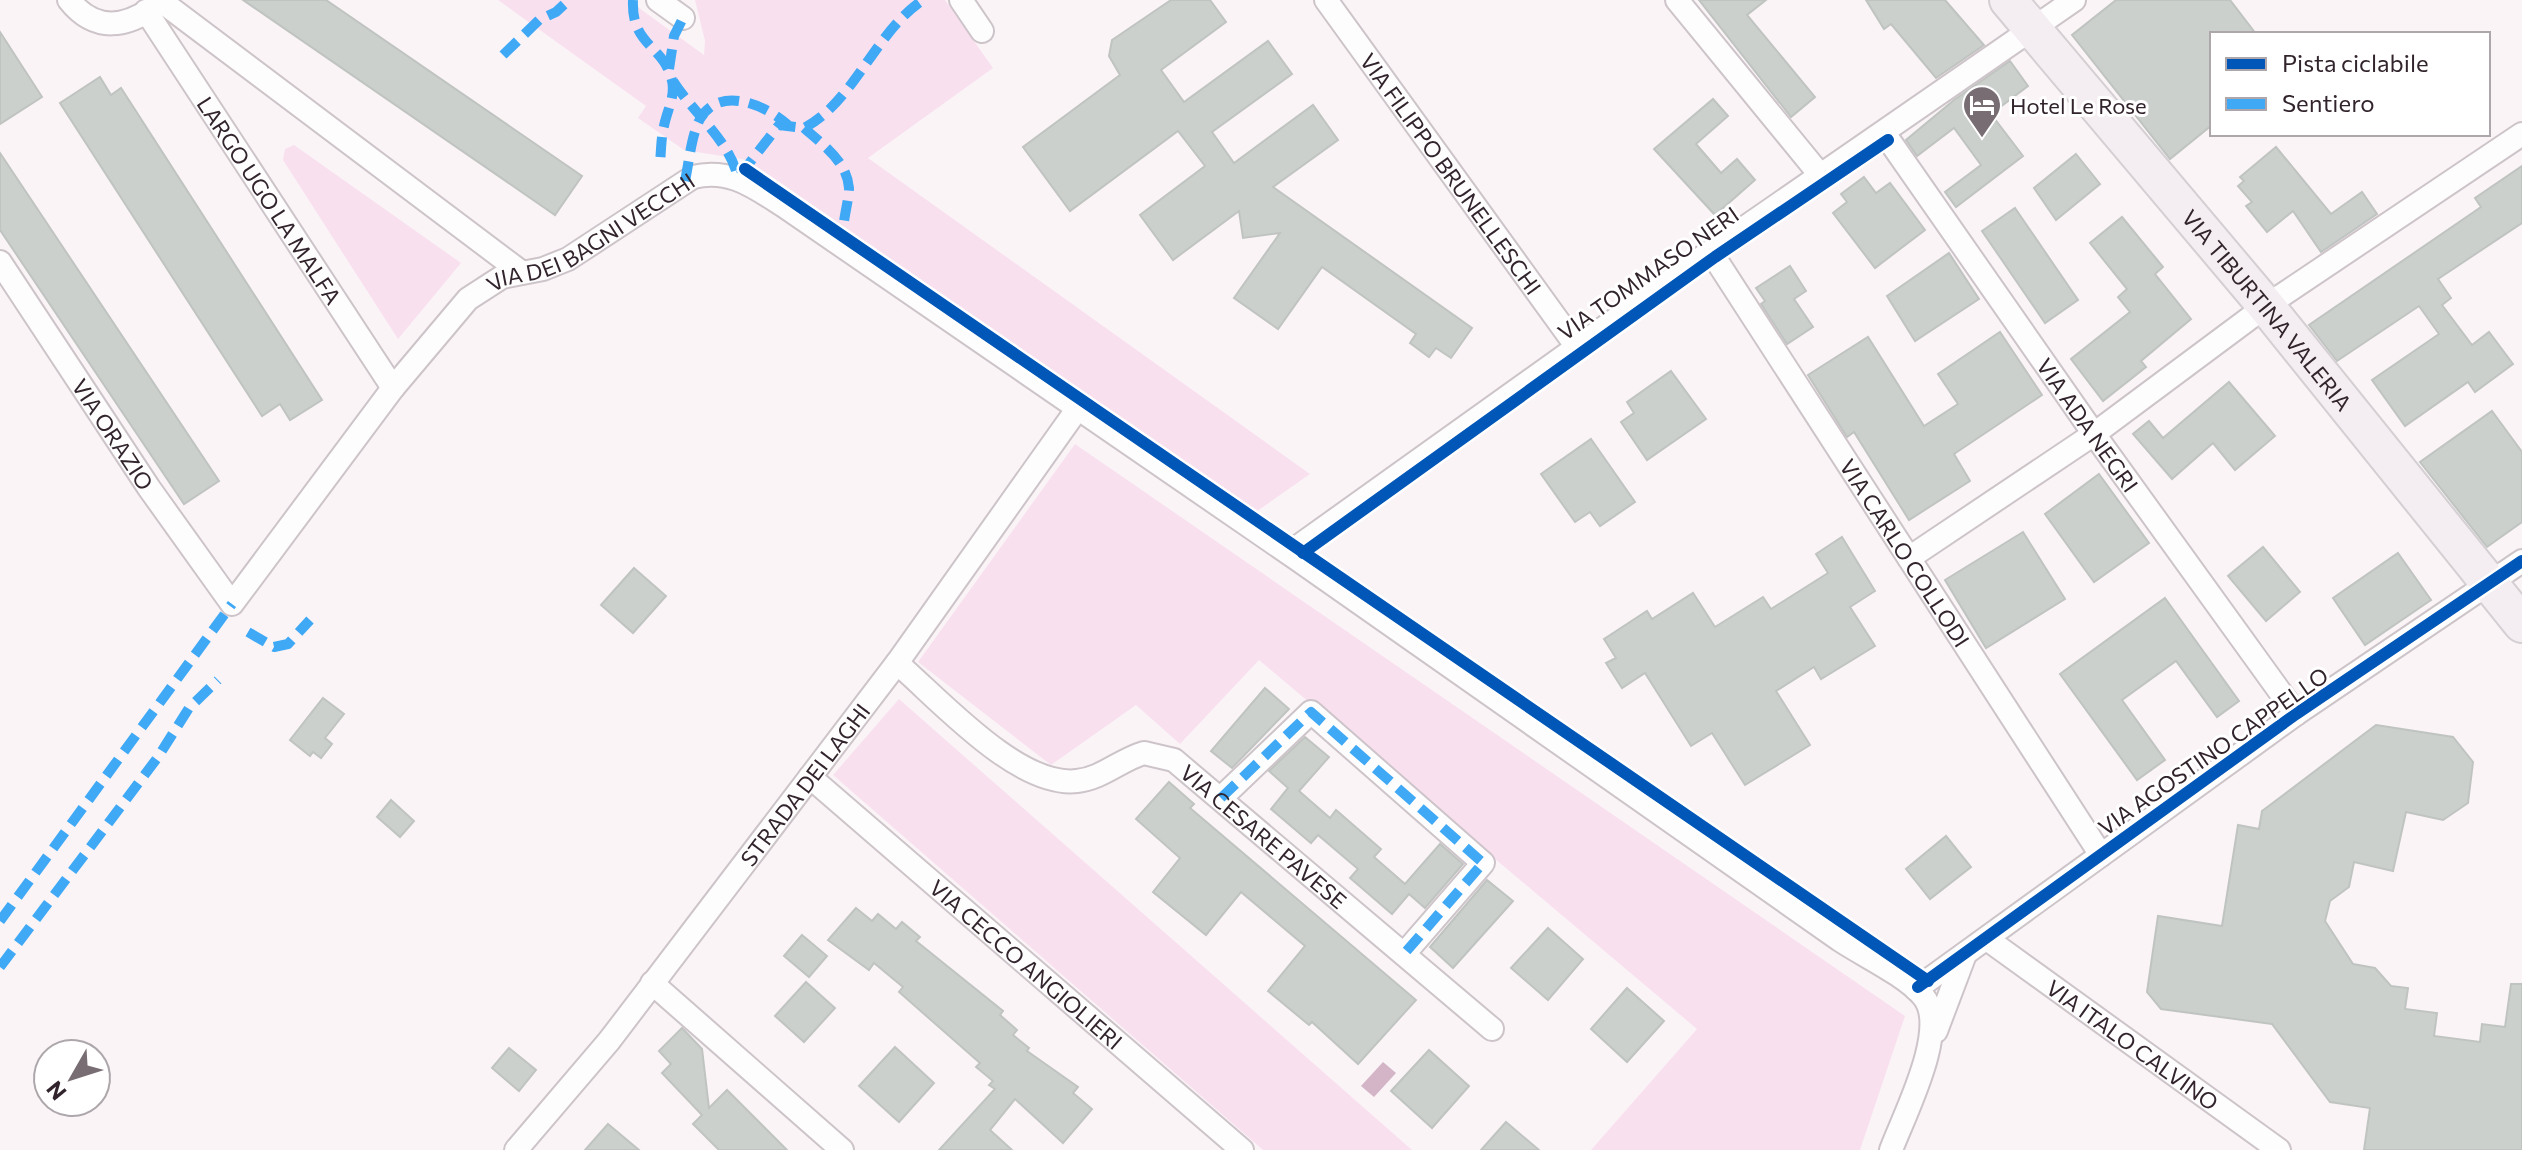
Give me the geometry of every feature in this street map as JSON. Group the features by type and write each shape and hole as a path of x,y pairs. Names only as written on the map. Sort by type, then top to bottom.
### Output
{"main road":[{"name":"VIA TIBURTINA VALERIA","path":"2008,0 2266,306 2522,624"}],"street":[{"path":"69,0 86,19 98,23 113,23 157,4 521,272"},
{"path":"658,0 683,18"},
{"path":"961,0 982,31"},
{"name":"VIA FILIPPO BRUNELLESCHI","path":"1326,0 1577,347"},
{"path":"1677,0 1821,176"},
{"name":"VIA TOMMASO NERI","path":"1289,553 1711,252 2034,31 2074,0"},
{"name":"LARGO UGO LA MALFA","path":"157,4 393,388"},
{"name":"VIA ADA NEGRI","path":"1884,133 2094,434 2296,714"},
{"path":"1909,558 2094,434 2266,306 2522,134"},
{"name":"VIA DEI BAGNI VECCHI","path":"232,604 393,388 468,299 493,282 568,259 693,177 730,175 784,206 1289,553 1840,940 1916,989"},
{"name":"VIA CARLO COLLODI","path":"1711,252 2101,855"},
{"name":"VIA ORAZIO","path":"0,262 149,488 232,604"},
{"name":"STRADA DEI LAGHI","path":"516,1150 589,1066 897,663 1078,408"},
{"name":"VIA AGOSTINO CAPPELLO","path":"1916,989 2296,714 2522,561"},
{"name":"VIA CESARE PAVESE","path":"897,663 997,749 1038,774 1067,782 1089,779 1134,756 1153,752 1181,765 1492,1029"},
{"path":"1221,798 1311,712 1483,863 1404,954"},
{"name":"VIA CECCO ANGIOLIERI","path":"810,777 1242,1150"},
{"name":"VIA ITALO CALVINO","path":"1987,939 2279,1150"},
{"path":"1891,1150 1964,957"},
{"path":"652,983 842,1150"},
{"path":"1916,989 1932,1012 1928,1051"}],"shaded area":[{"path":"498,0 628,0 704,55 705,41 695,0 945,0 993,68 868,158 1310,474 1253,514 747,160 684,150 638,118 646,106"},
{"path":"294,145 461,263 398,339 283,160 285,149"},
{"path":"1075,444 1905,1016 1860,1150 1591,1150 1697,1029 1259,660 1180,744 1136,705 1051,765 918,662"},
{"path":"899,699 1412,1150 1263,1150 833,775"},
{"path":"1383,1062 1396,1073 1374,1097 1361,1086"}],"building":[{"path":"243,0 326,0 582,176 555,215"},
{"path":"1171,0 1210,0 1226,22 1161,70 1184,102 1268,41 1292,74 1212,132 1234,163 1313,105 1338,140 1273,187 1472,328 1451,358 1436,348 1429,357 1410,343 1416,334 1322,267 1278,329 1234,298 1280,233 1243,238 1239,211 1173,260 1140,215 1205,166 1178,131 1070,211 1023,147 1120,75 1109,56 1112,40"},
{"path":"1699,0 1766,0 1747,15 1815,97 1791,117"},
{"path":"1866,0 1945,0 1984,45 1936,78 1891,24 1884,29"},
{"path":"2116,0 2230,0 2254,32 2210,32 2210,127 2170,159 2072,35"},
{"path":"0,32 42,97 0,124"},
{"path":"2010,61 2028,86 1991,114 2023,156 1956,207 1945,192 1981,165 1954,128 1917,156 1906,140 1954,100"},
{"path":"100,77 111,95 121,88 322,400 290,420 280,404 262,416 60,103"},
{"path":"1713,99 1728,116 1696,144 1721,173 1737,159 1755,180 1715,215 1654,149"},
{"path":"2276,147 2331,214 2362,192 2377,214 2321,252 2293,211 2267,232 2246,206 2252,202 2238,186 2244,181 2240,177"},
{"path":"0,153 219,481 184,504 0,230"},
{"path":"2076,154 2100,184 2056,220 2034,188"},
{"path":"2522,166 2522,223 2438,279 2451,298 2442,305 2472,345 2489,332 2513,364 2475,392 2468,382 2405,426 2372,380 2439,334 2419,306 2337,361 2309,325 2481,207 2475,198"},
{"path":"1864,177 1876,193 1890,183 1925,230 1875,268 1833,213 1847,202 1841,194"},
{"path":"2015,208 2078,300 2045,323 1982,231"},
{"path":"2122,217 2163,267 2155,274 2191,319 2141,361 2146,367 2103,401 2071,359 2130,312 2118,297 2127,289 2090,243"},
{"path":"1949,253 1979,299 1915,341 1887,296"},
{"path":"1790,266 1806,291 1794,299 1813,327 1787,344 1761,304 1765,301 1756,288"},
{"path":"2000,332 2042,395 1954,454 1970,481 1909,520 1854,432 1847,437 1808,375 1868,337 1924,426 1958,404 1938,374"},
{"path":"1671,371 1706,419 1647,460 1621,422 1634,413 1627,402"},
{"path":"2229,382 2275,436 2235,470 2213,443 2172,479 2133,434 2149,421 2163,438"},
{"path":"2492,411 2522,452 2522,522 2487,547 2420,462"},
{"path":"1591,439 1635,502 1600,526 1590,512 1575,522 1541,474"},
{"path":"2099,474 2149,543 2094,582 2045,514"},
{"path":"2023,532 2065,599 1986,648 1945,580"},
{"path":"1842,537 1875,591 1850,607 1875,646 1821,679 1814,667 1776,691 1810,745 1745,785 1712,733 1691,746 1645,673 1622,688 1606,663 1616,658 1604,639 1647,611 1652,619 1693,593 1715,627 1763,597 1771,609 1828,573 1816,554"},
{"path":"2263,547 2300,592 2266,621 2228,576"},
{"path":"2398,553 2431,600 2365,645 2333,598"},
{"path":"634,568 666,596 633,633 601,605"},
{"path":"2165,598 2239,701 2217,717 2176,661 2122,700 2165,760 2137,780 2060,674"},
{"path":"1265,688 1289,709 1232,768 1211,751"},
{"path":"323,698 344,714 325,738 332,744 321,758 313,752 310,756 290,740"},
{"path":"2376,725 2453,737 2473,762 2468,803 2443,820 2406,812 2393,871 2354,862 2349,887 2330,901 2325,921 2353,964 2375,968 2391,986 2408,988 2405,1009 2437,1013 2434,1036 2480,1042 2482,1024 2505,1027 2511,984 2522,984 2522,1150 2364,1150 2370,1108 2330,1102 2272,1024 2161,1009 2147,992 2158,916 2222,926 2238,825 2259,829 2262,811"},
{"path":"1305,737 1329,757 1299,791 1330,818 1336,810 1381,849 1374,857 1405,884 1440,844 1463,864 1425,908 1409,894 1392,914 1350,878 1358,869 1318,835 1311,843 1271,809 1288,788 1269,771"},
{"path":"1169,782 1194,804 1190,808 1416,1000 1358,1064 1312,1022 1309,1025 1268,991 1305,946 1241,892 1206,935 1153,892 1180,858 1136,819"},
{"path":"391,800 414,821 400,837 377,817"},
{"path":"1946,836 1971,867 1930,899 1906,869"},
{"path":"1487,880 1513,901 1453,968 1430,947"},
{"path":"856,908 872,921 878,914 896,929 902,922 920,937 916,941 1003,1011 1000,1015 1017,1030 1013,1035 1029,1048 1027,1051 1078,1087 1073,1093 1092,1109 1063,1143 1015,1099 990,1130 1012,1150 939,1150 995,1089 989,1085 993,1081 976,1067 980,1063 899,992 903,987 874,963 869,970 828,940"},
{"path":"1548,928 1583,959 1548,1000 1511,968"},
{"path":"802,935 827,956 809,977 784,956"},
{"path":"806,982 835,1008 804,1042 775,1016"},
{"path":"1627,988 1664,1021 1627,1062 1591,1029"},
{"path":"682,1028 702,1049 709,1108 727,1090 787,1150 719,1150 693,1124 702,1115 662,1073 671,1064 659,1051"},
{"path":"895,1047 934,1083 899,1122 859,1086"},
{"path":"509,1048 536,1070 519,1091 492,1068"},
{"path":"1429,1050 1469,1086 1432,1128 1391,1091"},
{"path":"1506,1122 1539,1150 1481,1150"},
{"path":"608,1124 639,1150 585,1150"}],"marked path":[{"path":"503,55 539,20 556,12 569,0"},
{"path":"633,0 637,27 667,66 673,83 662,135 660,164"},
{"path":"740,175 779,125 804,128 837,102 891,30 923,0"},
{"path":"669,69 674,36 683,18"},
{"path":"673,81 719,140 738,178"},
{"path":"685,181 692,141 700,119 719,102 744,102 768,111 788,125"},
{"path":"804,128 844,169 849,193 843,239"},
{"path":"0,921 232,604"},
{"path":"248,632 274,647 288,644 310,620"},
{"path":"0,967 158,757 189,708 218,680"},
{"path":"1221,798 1311,712 1483,863 1404,954"}],"cycle path":[{"path":"1303,553 1715,257 1888,140"},
{"path":"745,169 1928,981"},
{"path":"1918,987 2296,714 2522,561"}],"place":[{"name":"Hotel Le Rose","path":"1982,139"}]}
